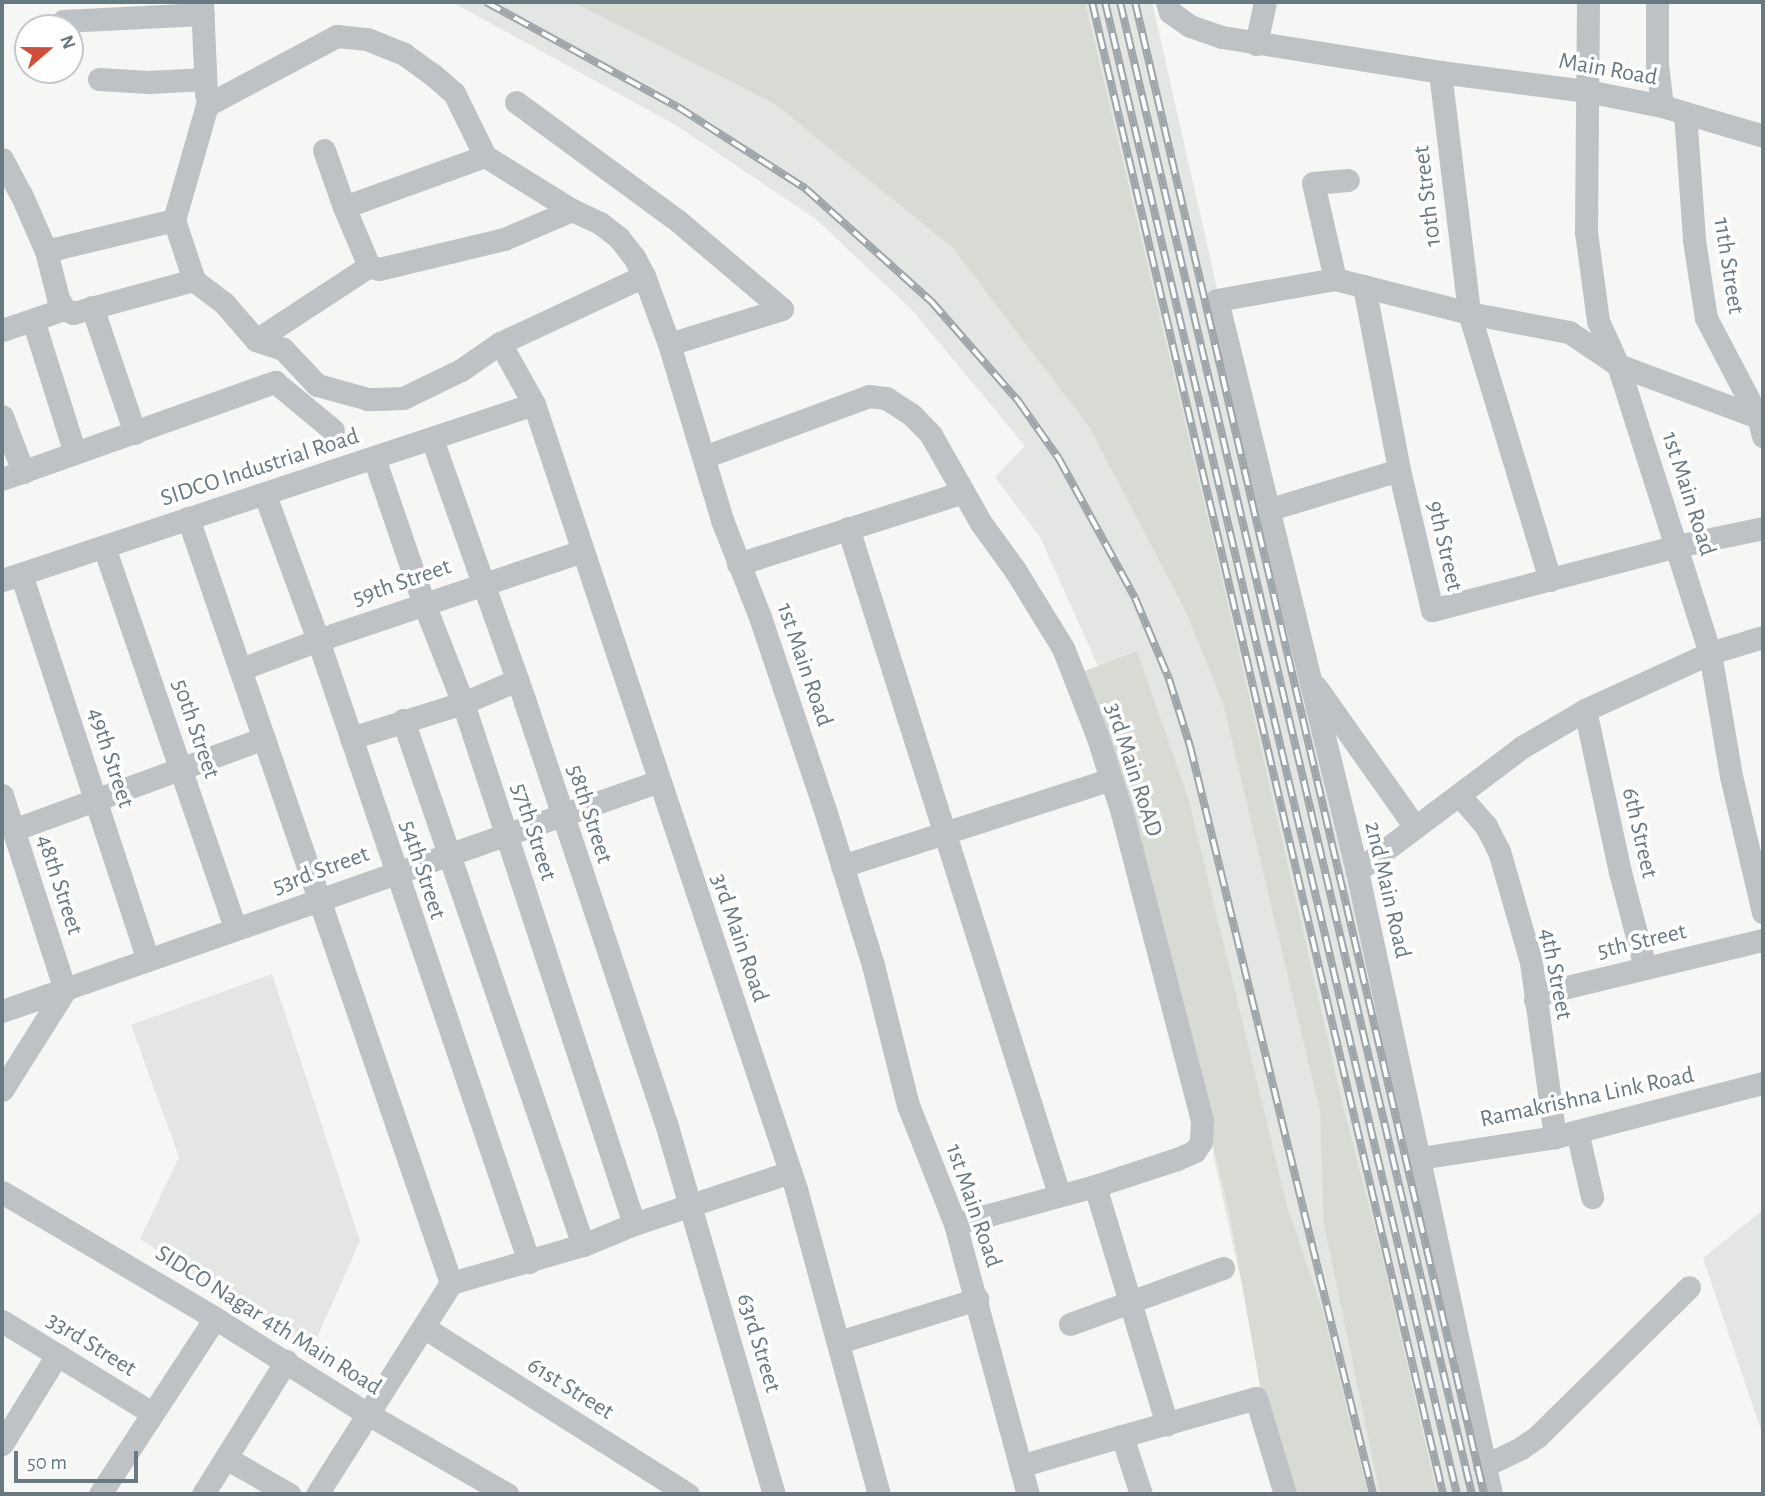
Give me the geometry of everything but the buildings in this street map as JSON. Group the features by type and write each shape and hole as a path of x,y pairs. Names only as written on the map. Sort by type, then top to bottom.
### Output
{"street":[{"name":"Main Road","path":"1167,2 1170,12 1190,26 1256,44 1587,91 1662,106 1763,136"},
{"path":"1256,44 1265,2"},
{"name":"1st Main Road","path":"1588,2 1586,232 1598,321 1618,365 1710,653 1731,776 1763,912"},
{"path":"1657,2 1657,64 1662,106"},
{"path":"84,19 202,8 207,105 174,220 194,280 224,303 256,340 283,349 317,385 333,430 351,465"},
{"path":"207,105 337,36 366,39 404,54 454,93 485,156 344,207"},
{"name":"10th Street","path":"1440,72 1469,313 1550,580"},
{"path":"99,79 149,82 205,79"},
{"path":"516,102 678,220 782,309 668,344"},
{"name":"11th Street","path":"1685,113 1694,240 1706,318 1760,426"},
{"path":"324,149 344,207 369,266"},
{"name":"1st Main Road","path":"485,156 572,210 600,223 619,238 644,276 738,564 779,672 842,866 873,965 908,1105 955,1224 1028,1494"},
{"path":"2,159 22,194 46,251 58,298 64,309 73,313 194,280"},
{"path":"1348,180 1313,183 1335,279 1469,313 1569,332 1618,365 1760,426"},
{"path":"256,340 369,266 379,269 504,239 572,210"},
{"path":"46,251 174,220"},
{"path":"317,385 368,399 403,398 461,370 500,343 644,276"},
{"name":"2nd Main Road","path":"1335,279 1217,300 1357,872 1491,1494"},
{"name":"9th Street","path":"1364,286 1399,470 1432,611 1677,546 1763,528"},
{"path":"92,307 135,433"},
{"path":"2,330 64,309"},
{"path":"33,320 75,453"},
{"name":"3rd Main Road","path":"500,343 534,404 790,1172 879,1494"},
{"path":"2,416 12,475 275,382 333,430"},
{"name":"3rd Main RoAD","path":"704,457 869,396 886,398 911,414 930,435 963,492 1063,648 1111,779 1202,1120 1201,1142 1195,1151 1177,1159 1095,1186 955,1224"},
{"name":"SIDCO Industrial Road","path":"11,577 534,404"},
{"name":"58th Street","path":"432,439 517,680 649,1074 690,1206"},
{"name":"57th Street","path":"374,458 424,604 463,703 634,1224"},
{"path":"1267,510 1399,470"},
{"path":"738,564 963,492"},
{"name":"54th Street","path":"265,495 318,640 529,1262"},
{"path":"188,518 451,1283"},
{"path":"848,528 942,834 1059,1194"},
{"name":"50th Street","path":"104,547 235,928"},
{"name":"59th Street","path":"241,669 318,640 582,551"},
{"name":"49th Street","path":"11,577 96,798 148,960"},
{"path":"1357,872 1522,747 1585,710 1710,653 1763,638"},
{"path":"1309,677 1415,827"},
{"path":"351,738 463,703 517,680"},
{"name":"6th Street","path":"1585,710 1620,872 1645,967"},
{"path":"403,720 583,1245"},
{"path":"13,830 264,738"},
{"path":"842,866 1111,779"},
{"name":"53rd Street","path":"2,1012 659,781"},
{"name":"48th Street","path":"2,795 65,990"},
{"name":"4th Street","path":"1459,795 1486,826 1499,851 1531,962 1535,1000 1566,1134 1592,1198"},
{"name":"5th Street","path":"1535,1000 1546,992 1763,940"},
{"path":"2,1090 65,990"},
{"name":"Ramakrishna Link Road","path":"1420,1158 1566,1134 1763,1083"},
{"path":"317,1494 366,1413 425,1328 451,1283 583,1245 634,1224 790,1172"},
{"path":"1095,1186 1167,1424"},
{"name":"SIDCO Nagar 4th Main Road","path":"2,1192 286,1361 366,1413 508,1494"},
{"name":"63rd Street","path":"690,1206 774,1494"},
{"path":"1070,1324 1223,1268"},
{"path":"1484,1466 1521,1448 1538,1436 1689,1287"},
{"path":"839,1342 976,1299"},
{"path":"100,1494 215,1318"},
{"name":"33rd Street","path":"2,1321 152,1413"},
{"name":"61st Street","path":"425,1328 688,1494"},
{"path":"2,1444 57,1355"},
{"path":"203,1494 286,1361"},
{"path":"1020,1466 1256,1398 1285,1494"},
{"path":"1122,1436 1140,1494"},
{"path":"226,1458 289,1494"}],"shaded area":[{"path":"452,2 1152,2 1306,680 1496,1494 1296,1494 1238,1268 1213,1154 1216,1111 1130,737 1040,537 995,477 1025,446 912,310 817,220 679,127"},
{"path":"573,2 1085,2 1224,587 1344,1110 1382,1256 1437,1494 1380,1494 1324,1224 1320,1111 1223,703 1186,612 1090,428 953,248 775,104"},
{"path":"1137,651 1189,801 1287,1206 1323,1312 1368,1494 1287,1494 1263,1403 1229,1211 1196,1075 1080,673"},
{"path":"272,974 360,1241 311,1351 140,1239 179,1157 131,1025"},
{"path":"1763,1210 1763,1436 1703,1258"}],"railway":[{"path":"486,2 678,107 806,189 931,301 1019,402 1059,459 1135,598 1169,679 1190,746 1373,1494"},
{"path":"1092,2 1443,1494"},
{"path":"1105,2 1457,1494"},
{"path":"1120,2 1472,1494"},
{"path":"1135,2 1484,1494"}]}
